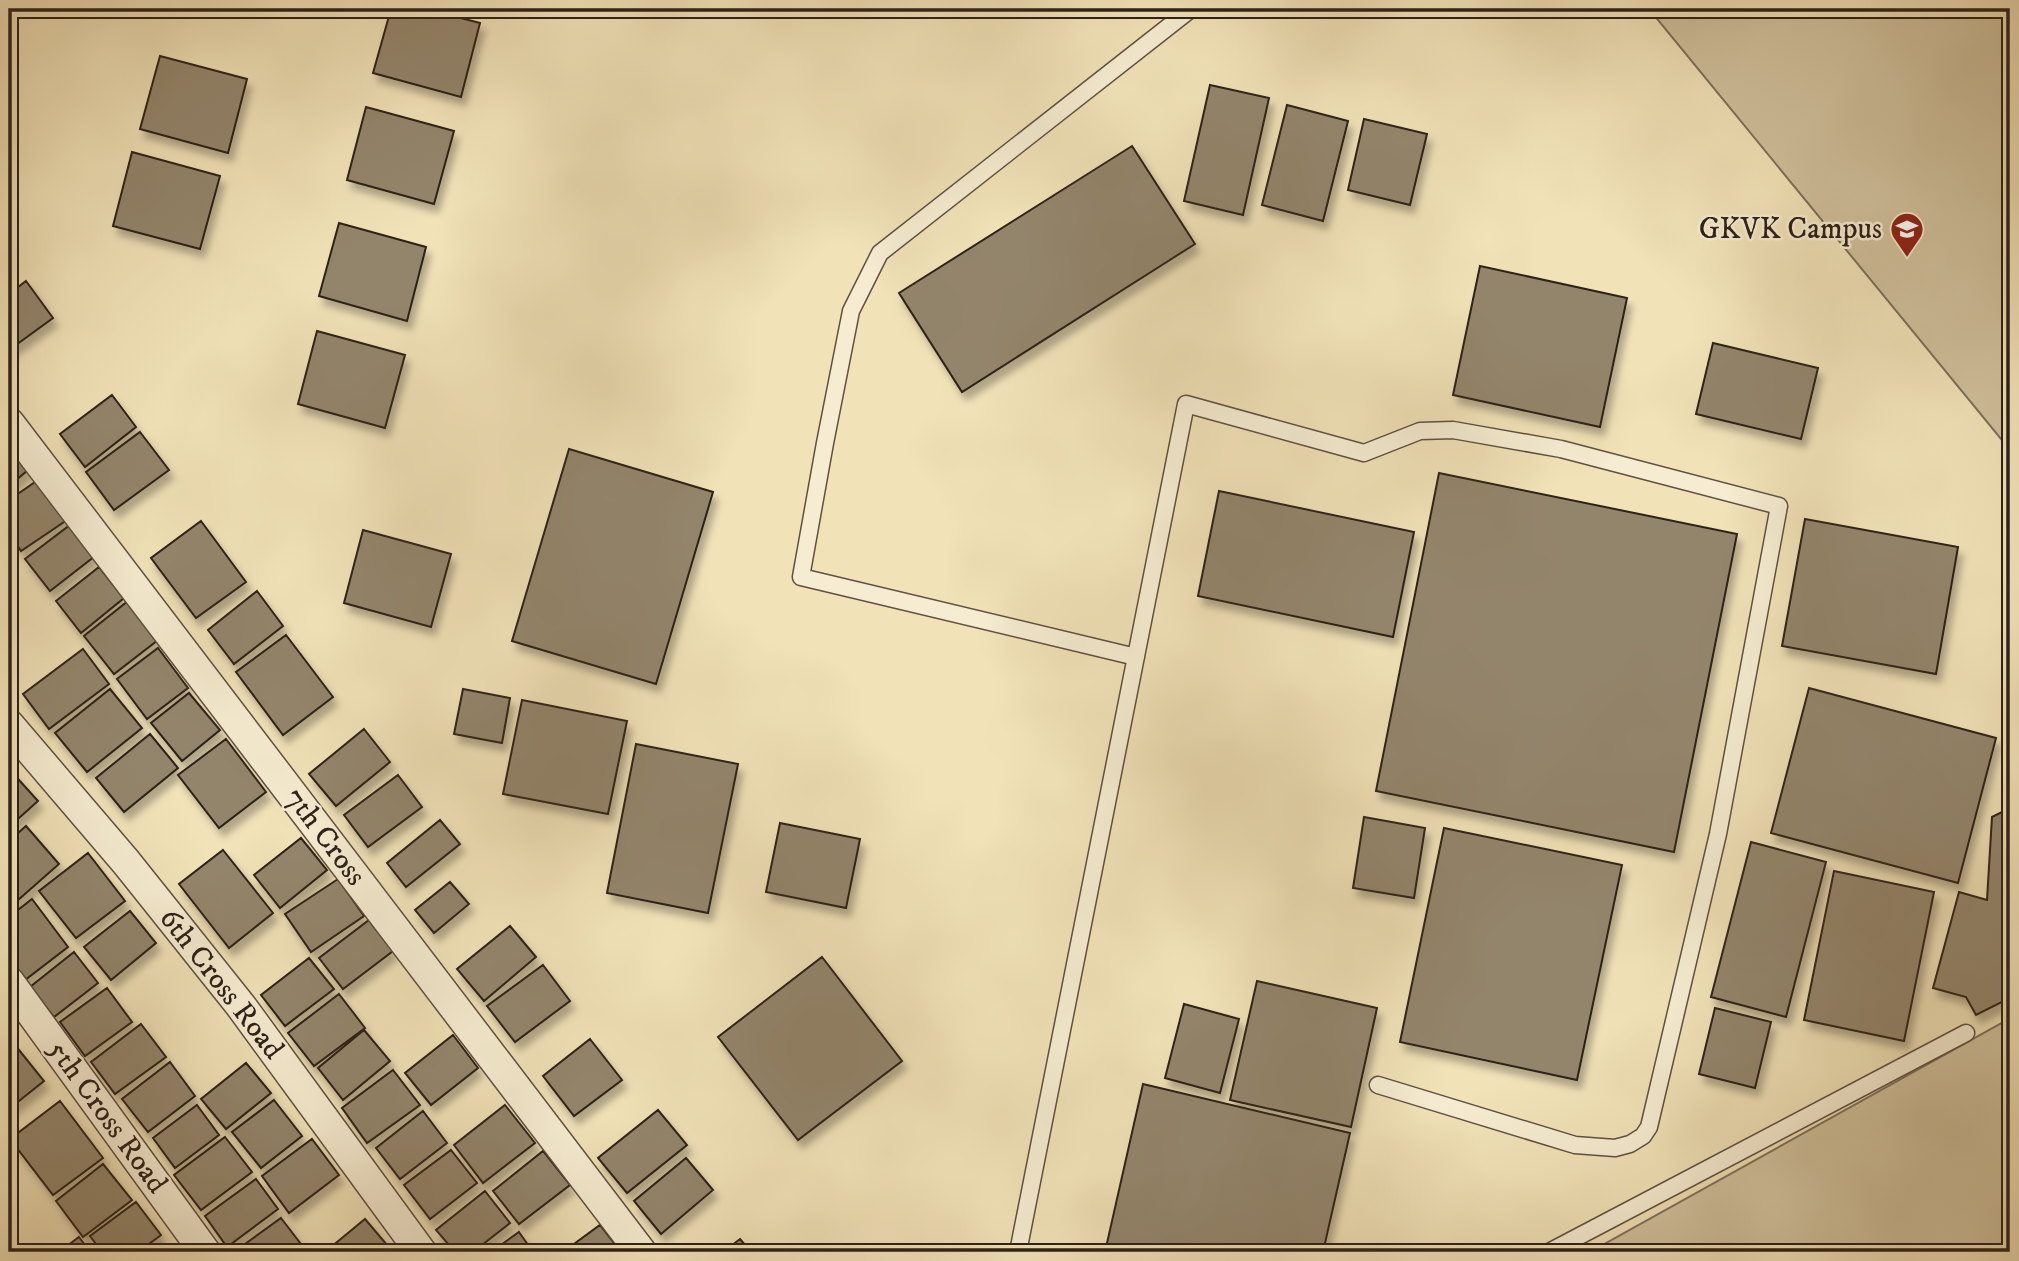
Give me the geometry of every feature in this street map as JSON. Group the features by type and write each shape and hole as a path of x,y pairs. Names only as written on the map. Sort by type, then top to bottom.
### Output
{"street":[{"name":"7th Cross","path":"9,423 641,1252"},
{"name":"6th Cross Road","path":"9,725 126,862 241,1006 421,1252"},
{"name":"5th Cross Road","path":"9,982 205,1252"}],"lane":[{"path":"1136,657 801,577 851,311 880,253 1191,9"},
{"path":"1018,1252 1186,404 1364,453 1420,430 1453,430 1561,449 1779,506 1717,834 1649,1126 1643,1136 1630,1144 1615,1148 1575,1145 1378,1085"},
{"path":"1549,1252 1966,1033"}],"shaded area":[{"name":"GKVK Campus","path":"1649,9 2010,9 2010,450"},
{"path":"2009,1019 2010,1252 1590,1252"}],"building":[{"path":"391,9 426,9 480,23 461,97 373,73"},
{"path":"160,56 247,79 228,153 140,129"},
{"path":"1210,85 1269,98 1243,215 1184,201"},
{"path":"1287,105 1348,121 1323,221 1262,205"},
{"path":"366,107 454,131 434,204 347,180"},
{"path":"1364,119 1427,134 1410,205 1348,190"},
{"path":"1132,146 1195,244 962,392 899,293"},
{"path":"132,152 220,176 200,249 113,226"},
{"path":"339,223 426,247 407,321 319,296"},
{"path":"1480,266 1627,298 1600,427 1453,395"},
{"path":"26,281 53,318 9,350 9,294"},
{"path":"317,331 405,355 385,428 298,404"},
{"path":"1713,343 1818,368 1801,439 1696,414"},
{"path":"112,395 136,427 85,467 60,434"},
{"path":"140,432 169,470 114,510 86,472"},
{"path":"9,446 28,470 9,486"},
{"path":"569,449 713,492 656,684 512,641"},
{"path":"1439,473 1737,534 1674,852 1376,791"},
{"path":"38,480 67,520 21,551 9,533 9,500"},
{"path":"1219,491 1414,532 1393,637 1198,596"},
{"path":"1805,519 1958,547 1936,674 1782,646"},
{"path":"201,521 246,582 196,618 151,558"},
{"path":"70,525 95,556 50,591 25,559"},
{"path":"363,530 451,554 431,627 344,603"},
{"path":"99,567 124,598 81,633 56,601"},
{"path":"257,591 283,626 234,664 208,630"},
{"path":"128,601 158,640 114,674 84,636"},
{"path":"286,635 333,697 283,735 236,672"},
{"path":"158,648 188,688 147,719 117,679"},
{"path":"83,649 109,684 49,729 23,694"},
{"path":"1809,688 1996,738 1958,883 1771,833"},
{"path":"110,689 142,728 87,772 55,733"},
{"path":"463,689 510,698 502,743 454,734"},
{"path":"189,693 220,730 182,761 151,723"},
{"path":"522,700 627,721 608,814 503,794"},
{"path":"364,729 390,762 336,806 309,774"},
{"path":"150,734 178,768 124,812 96,778"},
{"path":"226,739 266,792 219,828 178,775"},
{"path":"636,744 738,764 708,913 607,893"},
{"path":"9,769 38,801 9,827"},
{"path":"398,775 422,807 368,847 344,815"},
{"path":"2010,808 2010,998 1976,1015 1966,997 1933,988 1959,892 1987,900 1992,817"},
{"path":"1364,817 1425,828 1414,898 1353,888"},
{"path":"440,820 460,844 406,887 387,863"},
{"path":"780,823 860,839 846,908 766,892"},
{"path":"26,826 59,864 9,908 9,841"},
{"path":"1444,828 1622,865 1577,1080 1400,1042"},
{"path":"301,838 327,870 280,908 254,875"},
{"path":"1751,842 1826,862 1786,1017 1711,997"},
{"path":"223,850 273,913 229,948 179,884"},
{"path":"88,853 125,901 76,938 39,891"},
{"path":"1834,871 1934,892 1904,1041 1804,1020"},
{"path":"338,879 364,916 311,952 285,914"},
{"path":"450,882 469,904 434,933 415,910"},
{"path":"32,899 68,947 25,980 9,959 9,917"},
{"path":"130,911 156,943 111,980 84,947"},
{"path":"369,920 393,951 343,989 319,958"},
{"path":"510,926 536,957 484,1001 457,969"},
{"path":"74,952 98,983 54,1017 30,987"},
{"path":"822,957 902,1061 798,1140 718,1037"},
{"path":"309,958 334,989 285,1026 261,995"},
{"path":"543,965 570,1001 515,1042 487,1006"},
{"path":"1257,981 1377,1008 1351,1127 1230,1100"},
{"path":"107,988 132,1022 85,1056 60,1022"},
{"path":"339,994 365,1028 314,1066 288,1033"},
{"path":"1184,1004 1239,1019 1220,1093 1165,1078"},
{"path":"1715,1008 1771,1022 1755,1088 1699,1074"},
{"path":"141,1024 166,1057 115,1094 91,1062"},
{"path":"364,1030 390,1061 343,1100 318,1068"},
{"path":"453,1035 478,1068 431,1105 405,1073"},
{"path":"590,1039 622,1080 574,1116 543,1076"},
{"path":"15,1045 44,1081 9,1109 9,1050"},
{"path":"170,1062 195,1096 148,1132 122,1099"},
{"path":"246,1063 271,1093 226,1129 201,1099"},
{"path":"393,1070 420,1105 367,1143 342,1108"},
{"path":"1143,1084 1350,1133 1323,1252 1105,1252"},
{"path":"274,1100 302,1136 261,1168 232,1132"},
{"path":"60,1101 103,1158 53,1195 10,1139"},
{"path":"197,1105 219,1135 175,1168 153,1138"},
{"path":"505,1105 535,1143 483,1183 454,1145"},
{"path":"658,1110 687,1145 627,1193 598,1158"},
{"path":"423,1111 447,1143 400,1179 376,1148"},
{"path":"225,1137 252,1172 201,1210 174,1175"},
{"path":"312,1139 339,1175 289,1213 262,1176"},
{"path":"451,1150 477,1183 430,1219 404,1185"},
{"path":"543,1151 570,1185 519,1224 493,1191"},
{"path":"686,1158 713,1190 661,1234 634,1201"},
{"path":"103,1164 132,1200 83,1237 56,1201"},
{"path":"256,1179 278,1209 227,1247 205,1216"},
{"path":"485,1191 510,1223 473,1252 455,1252 436,1230"},
{"path":"136,1202 161,1235 138,1252 102,1252 90,1236"},
{"path":"281,1218 307,1252 234,1252"},
{"path":"365,1219 393,1252 325,1252"},
{"path":"600,1225 621,1252 563,1252"},
{"path":"519,1232 533,1252 491,1252"},
{"path":"79,1237 90,1252 59,1252"},
{"path":"740,1239 751,1252 723,1252"}],"place":[{"name":"GKVK Campus","path":"1907,259"}]}
